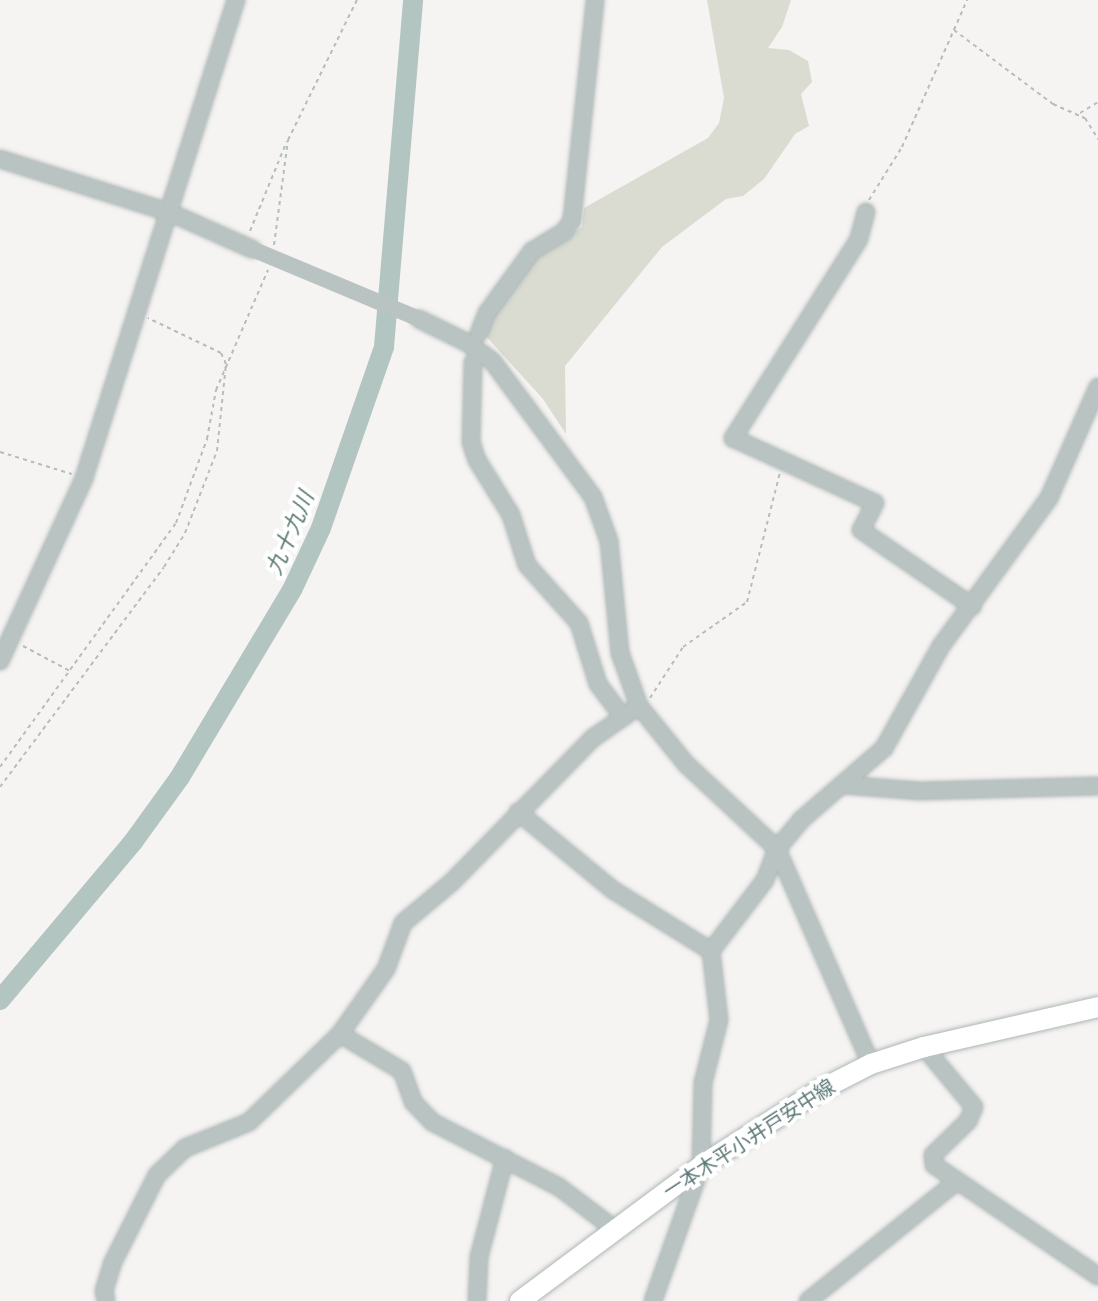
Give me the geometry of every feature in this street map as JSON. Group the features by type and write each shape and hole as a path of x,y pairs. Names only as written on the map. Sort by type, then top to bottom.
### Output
{"main road":[{"name":"一本木平小井戸安中線","path":"520,1301 701,1166 820,1090 871,1064 924,1047 1098,1007"}],"street":[{"path":"0,661 84,478 171,213 236,0"},
{"path":"479,333 487,313 532,251 564,232 572,220 595,0"},
{"path":"0,159 171,213 250,243 419,319 468,343 493,362 593,497 609,541 620,653 639,706 686,764 777,849 871,1064"},
{"path":"866,212 859,239 733,438 875,503 861,530 972,606"},
{"path":"473,362 472,449 511,515 527,565 579,623 598,684 623,717"},
{"path":"653,1301 701,1166 703,1083 717,1045 719,1020 711,951 765,880 777,849 884,748 941,646 1049,498 1095,406 1098,387"},
{"path":"106,1301 104,1291 112,1264 157,1175 185,1148 249,1122 340,1034 386,969 403,923 452,882 593,738 639,706"},
{"path":"843,785 920,791 1098,786"},
{"path":"518,812 613,890 711,951"},
{"path":"340,1034 402,1071 413,1102 432,1122 559,1187 617,1231"},
{"path":"924,1047 973,1099 968,1121 933,1155 934,1165 1098,1276"},
{"path":"477,1301 479,1257 505,1158"},
{"path":"808,1301 957,1181"}],"path":[{"path":"250,243 288,140 357,0"},
{"path":"866,212 881,174 902,147 967,0"},
{"path":"953,29 1053,104 1078,114 1098,139"},
{"path":"1078,114 1098,102"},
{"path":"272,253 288,140"},
{"path":"0,767 72,672 176,523 207,439 226,364 269,267"},
{"path":"0,787 185,533 217,451 226,364 221,353 139,313"},
{"path":"0,452 84,478"},
{"path":"639,706 651,698 683,647 747,602 783,463"},
{"path":"11,640 72,672"}],"shaded area":[{"path":"707,0 791,0 782,27 768,48 789,50 808,61 812,82 801,94 809,126 795,134 764,179 743,196 726,199 662,247 565,366 566,434 543,399 484,334 485,327 536,256 582,227 584,208 708,138 719,123 724,98"}],"waterway":[{"name":"九十九川","path":"0,1000 133,842 180,777 292,590 321,528 384,347 413,0"}]}
